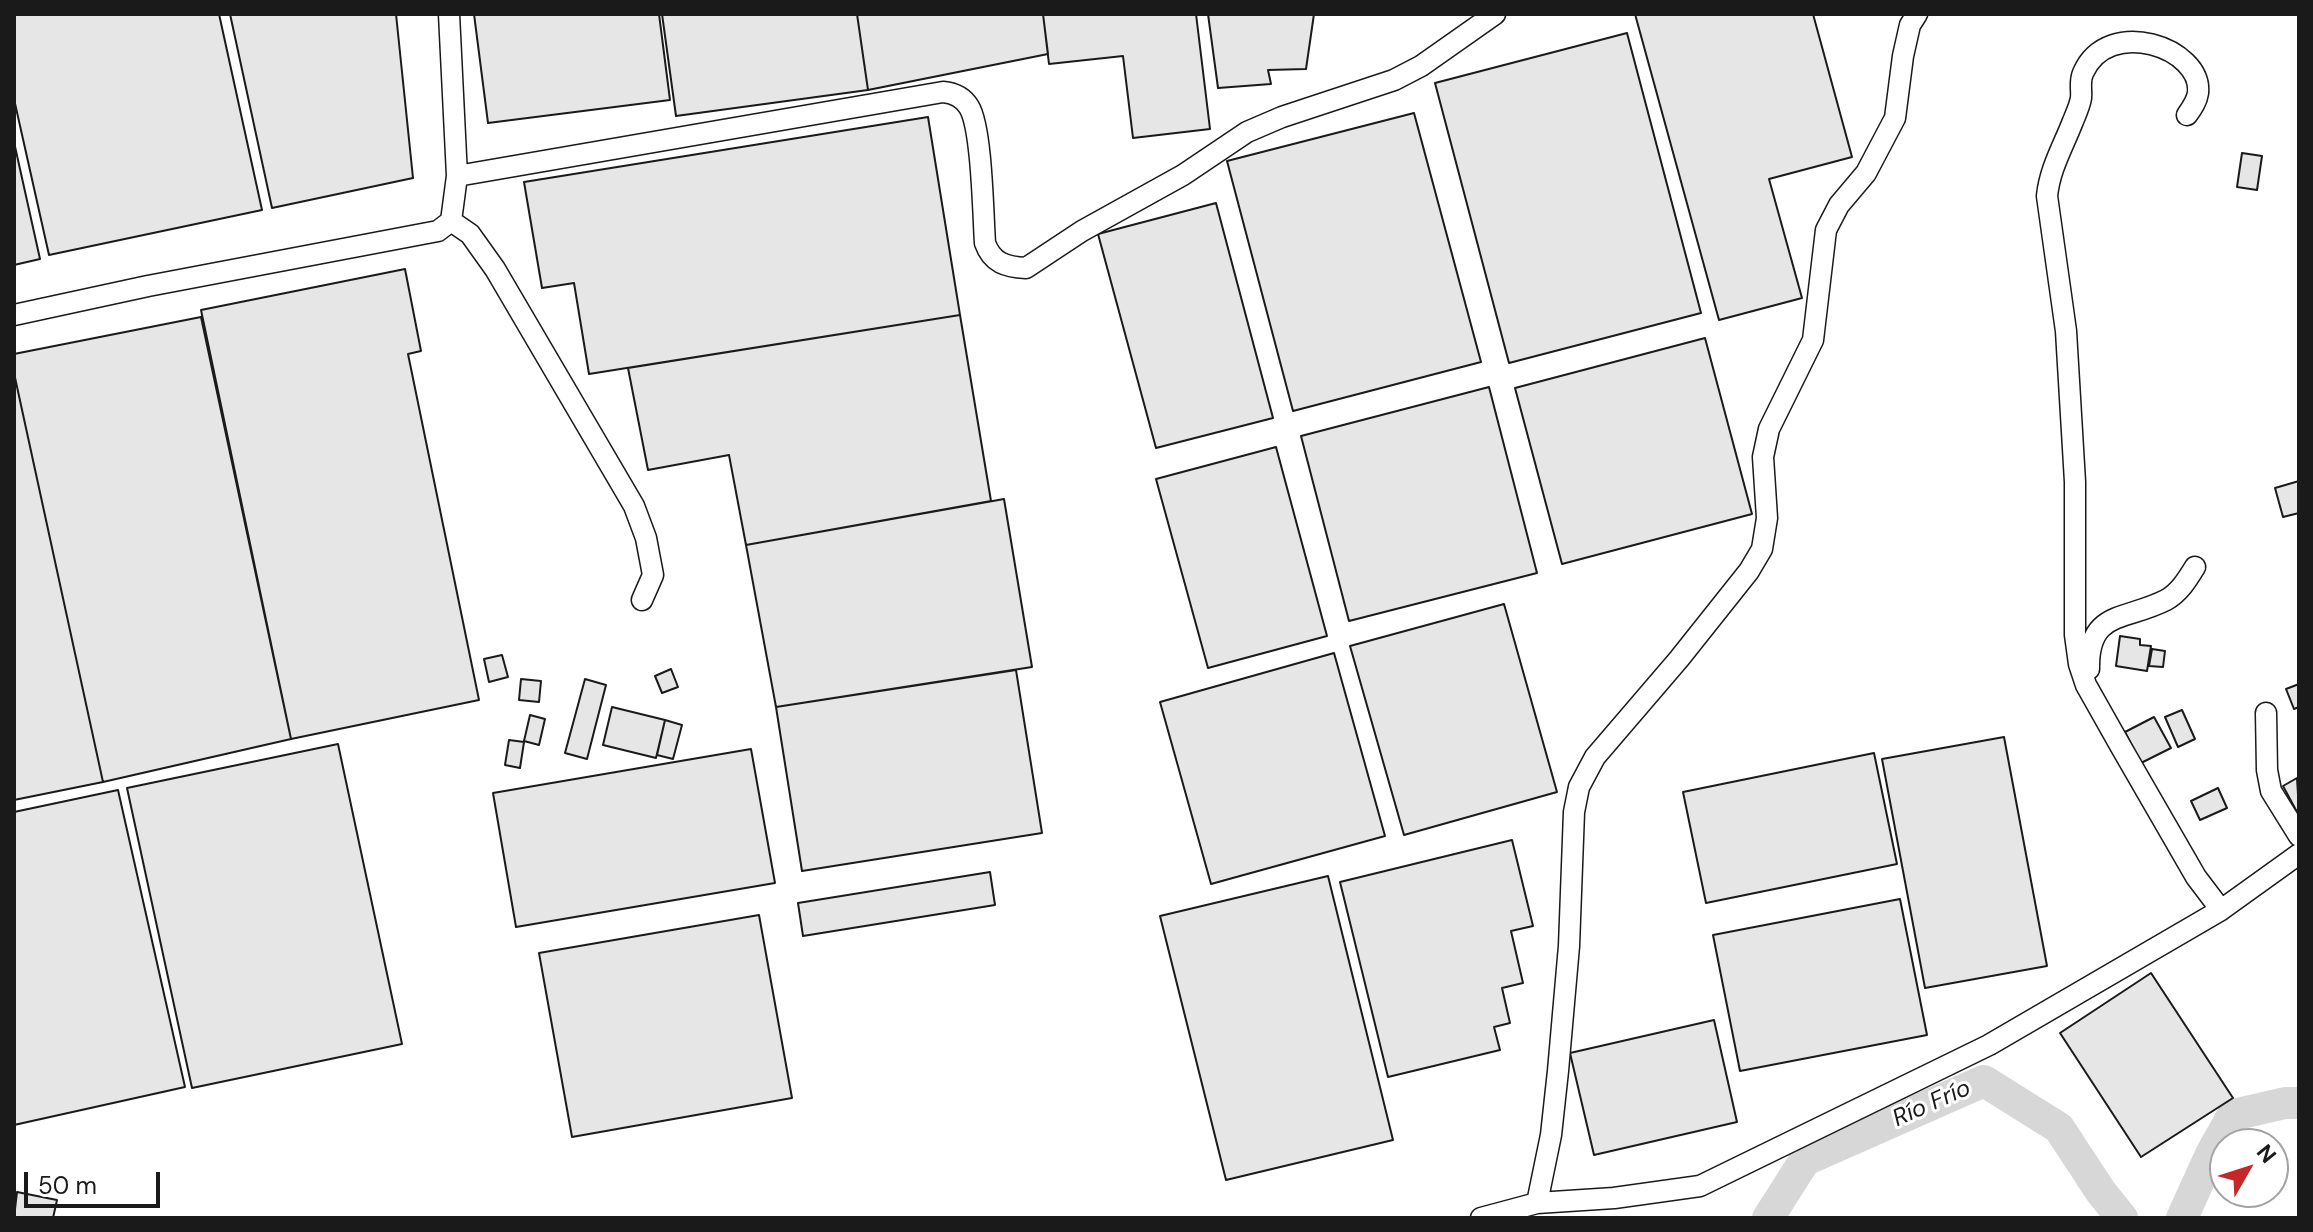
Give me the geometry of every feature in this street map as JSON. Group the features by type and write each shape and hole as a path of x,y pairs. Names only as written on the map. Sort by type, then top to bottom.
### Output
{"street":[{"path":"14,315 148,286 438,231 451,221 457,176 449,14"},
{"path":"457,176 943,92 956,94 969,106 976,125 985,243 989,254 1012,268 1026,268 1082,231 1183,175 1247,132 1282,117 1394,80 1421,66 1495,14"},
{"path":"1537,1203 1551,1135 1557,1083 1569,946 1574,812 1579,787 1595,757 1697,637 1749,571 1762,549 1767,518 1763,457 1769,429 1813,340 1826,230 1839,205 1866,173 1895,118 1905,46 1910,25 1917,14"},
{"path":"2187,115 2198,93 2197,82 2185,63 2157,44 2140,41 2115,44 2092,60 2083,72 2081,98 2049,174 2047,196 2066,331 2075,467 2075,635 2079,664 2086,685 2196,877 2221,910"},
{"path":"451,221 470,234 495,269 634,506 646,538 653,575 642,600"},
{"path":"2086,685 2088,649 2103,625 2167,599 2184,585 2195,567"},
{"path":"2266,713 2267,770 2271,791 2299,836"},
{"path":"1481,1218 1537,1203 1614,1198 1700,1186 1989,1045 2221,910 2299,854"}],"building":[{"path":"14,14 219,14 262,210 49,255 14,99"},
{"path":"230,14 396,14 413,178 272,208"},
{"path":"474,14 659,14 670,100 488,123"},
{"path":"662,14 857,14 868,90 676,116"},
{"path":"857,14 1043,14 1048,54 868,90"},
{"path":"1043,14 1196,14 1210,129 1133,138 1123,56 1049,64"},
{"path":"1208,14 1314,14 1306,69 1268,70 1271,84 1218,88"},
{"path":"1635,14 1813,14 1852,157 1769,179 1802,298 1719,320"},
{"path":"1627,33 1701,313 1509,363 1435,83"},
{"path":"1414,113 1481,362 1293,411 1227,161"},
{"path":"928,117 960,315 589,374 574,283 542,288 524,182"},
{"path":"14,142 40,259 14,265"},
{"path":"2242,153 2262,156 2257,190 2237,187"},
{"path":"1216,203 1273,418 1156,448 1098,234"},
{"path":"405,269 421,351 408,354 479,700 291,739 201,310"},
{"path":"960,315 991,501 746,545 729,455 648,470 628,368"},
{"path":"201,317 291,739 103,782 14,373 14,354"},
{"path":"1705,338 1752,514 1562,564 1515,388"},
{"path":"14,373 103,782 14,800"},
{"path":"1489,387 1537,573 1349,621 1301,436"},
{"path":"1276,447 1327,636 1208,668 1156,479"},
{"path":"2299,481 2299,513 2283,517 2275,488"},
{"path":"1004,499 1032,667 776,707 746,545"},
{"path":"1504,604 1557,792 1404,835 1350,646"},
{"path":"2120,636 2140,639 2140,645 2151,646 2147,671 2116,666"},
{"path":"2152,649 2165,651 2163,667 2149,666"},
{"path":"1334,653 1385,836 1211,884 1160,702"},
{"path":"502,655 508,677 489,682 484,659"},
{"path":"671,669 678,687 662,693 655,676"},
{"path":"1016,670 1042,833 802,871 776,707"},
{"path":"521,679 541,681 539,702 519,700"},
{"path":"585,679 606,685 587,759 565,753"},
{"path":"2299,684 2299,707 2294,709 2286,689"},
{"path":"612,707 665,720 656,758 603,745"},
{"path":"2182,710 2195,739 2178,747 2165,717"},
{"path":"530,715 545,719 539,745 524,741"},
{"path":"2154,717 2171,748 2141,763 2125,732"},
{"path":"665,720 682,725 673,759 657,755"},
{"path":"2004,737 2047,966 1925,988 1882,759"},
{"path":"509,740 524,742 520,768 505,765"},
{"path":"338,744 402,1044 192,1088 127,788"},
{"path":"751,749 775,883 516,927 493,793"},
{"path":"1874,753 1897,864 1706,903 1683,792"},
{"path":"2297,778 2299,811 2297,812 2283,786"},
{"path":"2218,788 2227,808 2200,820 2191,801"},
{"path":"118,790 185,1087 14,1125 14,812"},
{"path":"1512,840 1533,926 1511,931 1523,983 1502,988 1510,1023 1494,1027 1500,1050 1388,1077 1340,882"},
{"path":"990,872 995,905 803,936 798,903"},
{"path":"1328,876 1393,1140 1226,1180 1160,916"},
{"path":"1900,899 1927,1035 1740,1071 1713,935"},
{"path":"759,915 792,1098 572,1137 539,953"},
{"path":"2151,973 2233,1098 2141,1157 2060,1033"},
{"path":"1714,1020 1737,1122 1594,1155 1570,1053"},
{"path":"17,1192 57,1200 53,1218 14,1218"}],"waterway":[{"name":"Río Frío","path":"1768,1218 1805,1160 1984,1081 2059,1128 2122,1218"},
{"name":"Río Frío","path":"2182,1218 2211,1154 2233,1115 2285,1103 2299,1103"}]}
